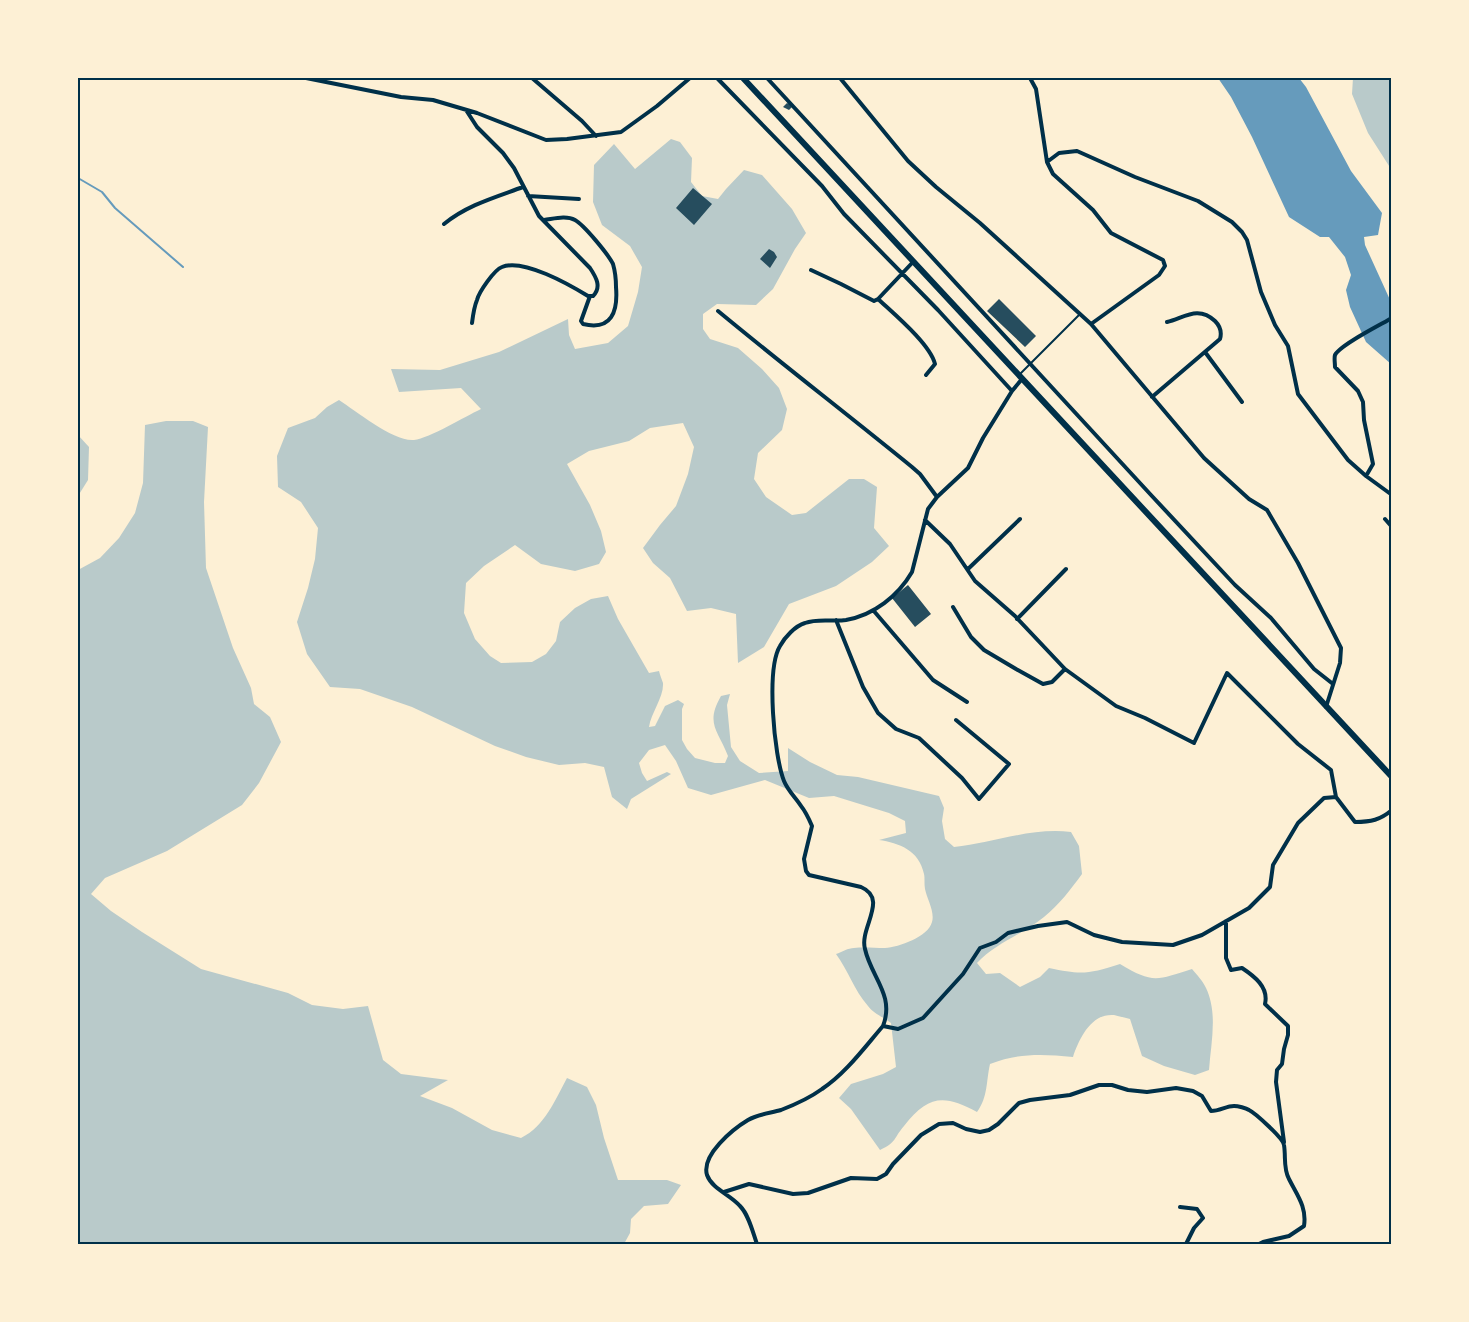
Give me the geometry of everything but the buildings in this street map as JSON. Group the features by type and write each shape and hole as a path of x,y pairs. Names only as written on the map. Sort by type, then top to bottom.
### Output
{"highway":[{"path":"743,78 1392,777"}],"street":[{"path":"306,78 400,96 433,100 466,110 546,140 620,132 657,106 690,78"},
{"path":"532,78 582,121 596,136"},
{"path":"716,78 815,179 844,214 938,310 1012,391"},
{"path":"767,78 1235,585 1271,618 1314,670 1333,684"},
{"path":"840,78 908,160 1080,314 1204,458 1249,499 1267,510 1298,563 1341,648 1340,663 1326,707"},
{"path":"1030,78 1036,90 1047,162 1053,174 1093,210 1111,233 1163,260 1165,266 1159,275 1090,324"},
{"path":"466,110 477,127 503,153 514,168 539,216 583,258 597,277 598,287 596,293 590,296 581,321 583,324 590,326 600,326 614,313 617,296 613,265 606,252 575,220 566,217 544,220"},
{"path":"1047,162 1059,153 1077,151 1135,178 1198,201 1232,222 1247,240 1260,292 1275,325 1288,346 1298,394 1348,460 1392,495"},
{"path":"444,224 456,214 471,206 523,187"},
{"path":"528,196 579,199"},
{"path":"811,270 874,301 913,262"},
{"path":"472,323 477,299 493,274 502,267 513,266 533,269 562,281 590,296"},
{"path":"878,299 906,325 933,355 935,364 926,376"},
{"path":"718,311 912,466 937,497"},
{"path":"1152,397 1220,339 1222,333 1219,325 1210,316 1198,313 1183,315 1167,322"},
{"path":"1366,476 1373,464 1364,420 1363,402 1358,391 1335,367 1334,356 1338,350 1347,344 1392,318"},
{"path":"1205,352 1242,402"},
{"path":"757,1244 743,1210 712,1182 707,1174 709,1158 725,1137 749,1119 783,1109 820,1091 836,1079 882,1026 887,1016 886,1003 864,949 864,940 874,905 873,898 866,889 818,878 809,875 806,871 805,854 812,826 802,806 784,781 776,746 772,684 775,658 779,646 788,635 804,623 846,620 873,610 889,600 907,580 912,572 928,510 937,497 968,468 983,438 1020,377"},
{"path":"968,570 1020,519"},
{"path":"1385,519 1392,526"},
{"path":"925,520 950,544 975,581 1017,619 1065,669 1116,706 1145,718 1194,743 1227,673 1298,744 1331,770 1336,797 1355,822 1372,822 1392,810"},
{"path":"1017,619 1066,569"},
{"path":"953,607 971,637 984,650 1043,684 1052,682 1065,669"},
{"path":"873,610 933,680 967,702"},
{"path":"836,620 863,687 878,713 896,729 919,738 962,778 979,799 1008,764 956,720"},
{"path":"882,1026 898,1029 922,1018 963,974 980,948 996,942 1008,933 1067,922 1094,935 1122,942 1173,945 1202,935 1250,908 1270,887 1273,865 1298,823 1324,798 1336,797"},
{"path":"1226,921 1226,958 1231,970 1242,968 1256,978 1265,992 1265,1004 1288,1026 1282,1064 1278,1070 1276,1082 1284,1134 1284,1166 1304,1210 1304,1226 1289,1236 1259,1244"},
{"path":"724,1192 749,1184 793,1194 808,1193 851,1178 878,1179 886,1174 921,1135 939,1124 953,1123 966,1129 980,1132 989,1130 998,1124 1019,1103 1070,1095 1099,1085 1146,1092 1176,1088 1193,1091 1202,1096 1212,1111 1220,1111 1234,1106 1250,1110 1269,1125 1284,1144"},
{"path":"1180,1207 1198,1209 1203,1218 1194,1228 1186,1244"}],"lane":[{"path":"1020,377 1030,363 1080,314"}],"shaded area":[{"path":"1353,78 1391,78 1391,169 1368,133 1352,94"},
{"path":"671,139 680,142 692,158 691,182 702,196 718,199 744,170 762,175 792,209 806,233 773,289 756,305 717,304 703,314 703,329 710,339 738,348 762,369 779,388 787,409 782,430 758,453 754,479 766,497 792,515 806,513 849,479 864,479 877,487 874,528 889,546 872,562 836,586 789,604 764,647 738,663 736,614 711,608 687,611 670,578 653,563 643,548 676,506 688,474 694,447 683,423 650,428 629,441 589,451 567,464 590,505 601,531 606,552 599,564 575,571 541,564 515,545 484,566 466,583 464,613 475,639 490,656 501,663 532,662 546,654 556,641 560,622 575,608 591,599 608,596 618,619 649,673 659,671 663,683 662,694 649,727 655,726 665,706 678,700 684,704 682,709 682,740 695,758 715,763 725,763 728,756 715,727 714,714 721,696 730,694 727,705 731,747 740,761 759,773 788,771 788,748 810,762 837,775 858,777 939,796 944,808 942,821 945,839 954,847 1027,833 1071,832 1079,846 1082,874 1060,902 1044,917 1001,944 977,963 986,974 1000,973 1020,987 1040,977 1049,968 1069,972 1085,972 1120,964 1140,975 1155,978 1163,978 1192,969 1205,985 1212,1008 1213,1028 1209,1070 1195,1075 1164,1066 1142,1056 1130,1019 1106,1015 1087,1028 1073,1057 1031,1055 1001,1060 990,1064 985,1095 977,1112 946,1100 929,1103 913,1116 892,1142 880,1150 851,1109 839,1098 851,1084 883,1074 896,1067 891,1023 868,1006 836,954 852,948 898,946 919,937 932,922 933,918 925,889 924,874 918,859 913,853 901,846 879,840 906,833 905,821 889,813 834,796 809,798 765,780 711,795 688,788 676,761 665,745 649,750 639,763 647,781 667,772 671,774 631,799 627,809 612,797 604,767 585,763 559,765 526,757 495,746 412,707 360,689 330,687 307,654 297,622 315,559 318,528 301,502 278,487 277,456 288,428 315,418 327,407 339,400 386,431 396,436 414,440 438,431 481,409 461,388 399,392 391,369 440,370 499,352 568,319 569,335 575,349 608,343 628,326 638,292 642,267 630,246 602,225 593,202 594,165 614,144 635,169"},
{"path":"166,421 193,421 208,427 204,502 206,568 233,648 251,688 254,704 270,717 281,742 259,783 242,805 167,851 105,878 91,894 111,911 201,969 288,993 312,1005 343,1009 368,1006 383,1060 401,1074 448,1080 420,1096 452,1108 492,1130 521,1138 537,1127 543,1120 567,1078 587,1087 596,1105 604,1138 618,1180 667,1180 681,1185 668,1204 644,1206 631,1219 630,1233 624,1244 78,1244 78,570 100,558 119,538 135,513 143,483 145,425"},
{"path":"78,435 89,447 88,480 78,496"}],"water":[{"path":"1218,78 1299,78 1306,87 1351,171 1382,213 1378,235 1364,237 1365,245 1391,302 1391,364 1366,342 1350,307 1346,290 1351,275 1345,257 1329,237 1320,237 1289,217 1252,137 1231,97"}],"waterway":[{"path":"78,178 102,192 115,208 183,267"}]}
